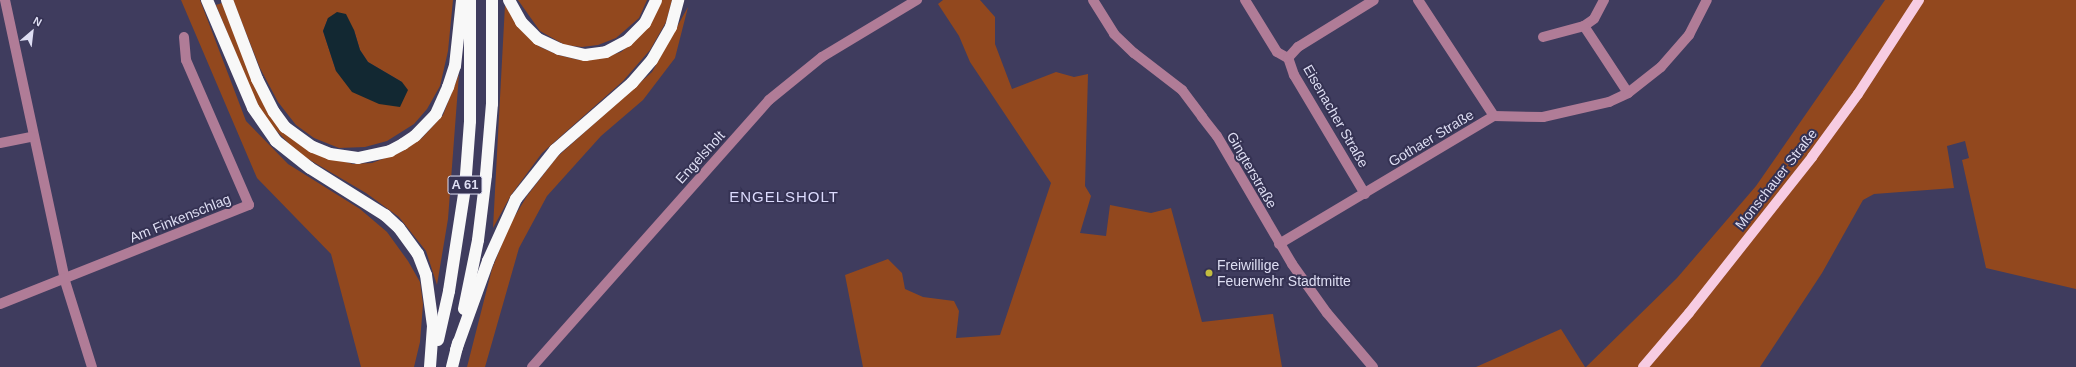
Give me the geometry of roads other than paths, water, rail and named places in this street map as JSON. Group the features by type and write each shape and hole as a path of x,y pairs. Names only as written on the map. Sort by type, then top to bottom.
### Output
{"highway":[{"path":"207,0 254,108 276,141 310,168 385,215 399,228 418,254 426,275 433,326 431,367"},
{"path":"227,0 257,79 274,112 285,126 313,147 330,154 358,158 390,151 403,144 415,136 436,114 448,88 455,66 462,0"},
{"name":"A 61","path":"431,367 462,218 470,121 470,0"},
{"name":"A 61","path":"452,367 478,240 486,175 492,104 492,0"},
{"path":"509,0 521,22 538,38 559,49 585,55 606,52 627,41 645,23 656,0"},
{"path":"456,350 488,261 516,199 555,150 632,83 652,60 671,27 678,0"}],"main road":[{"name":"Monschauer Straße","path":"1643,367 1694,307 1812,157 1858,94 1919,0"}],"street":[{"path":"5,0 32,137 64,281 92,367"},
{"name":"Engelsholt","path":"532,367 769,100 822,57 918,0"},
{"name":"Gingterstraße","path":"1093,0 1114,34 1134,53 1182,90 1217,136 1279,244 1327,313 1374,367"},
{"path":"1245,0 1276,52 1288,58"},
{"name":"Eisenacher Straße","path":"1365,194 1294,75 1288,58 1298,47 1374,0"},
{"name":"Gothaer Straße","path":"1418,0 1494,116"},
{"path":"1543,37 1584,26 1594,18 1604,0"},
{"name":"Gothaer Straße","path":"1279,244 1494,116 1543,117 1609,102 1628,93 1661,67 1689,34 1708,0"},
{"path":"1584,26 1628,93"},
{"name":"Am Finkenschlag","path":"64,281 249,205 186,60 184,37"},
{"path":"0,142 32,137"},
{"path":"0,304 64,281"}],"water":[{"path":"337,12 346,14 354,30 360,50 368,62 402,82 408,90 400,107 379,104 352,92 336,71 323,31 328,18"}],"place":[{"name":"Freiwillige Feuerwehr Stadtmitte","path":"1209,273"}],"district":[{"name":"ENGELSHOLT","path":"784,197"}]}
